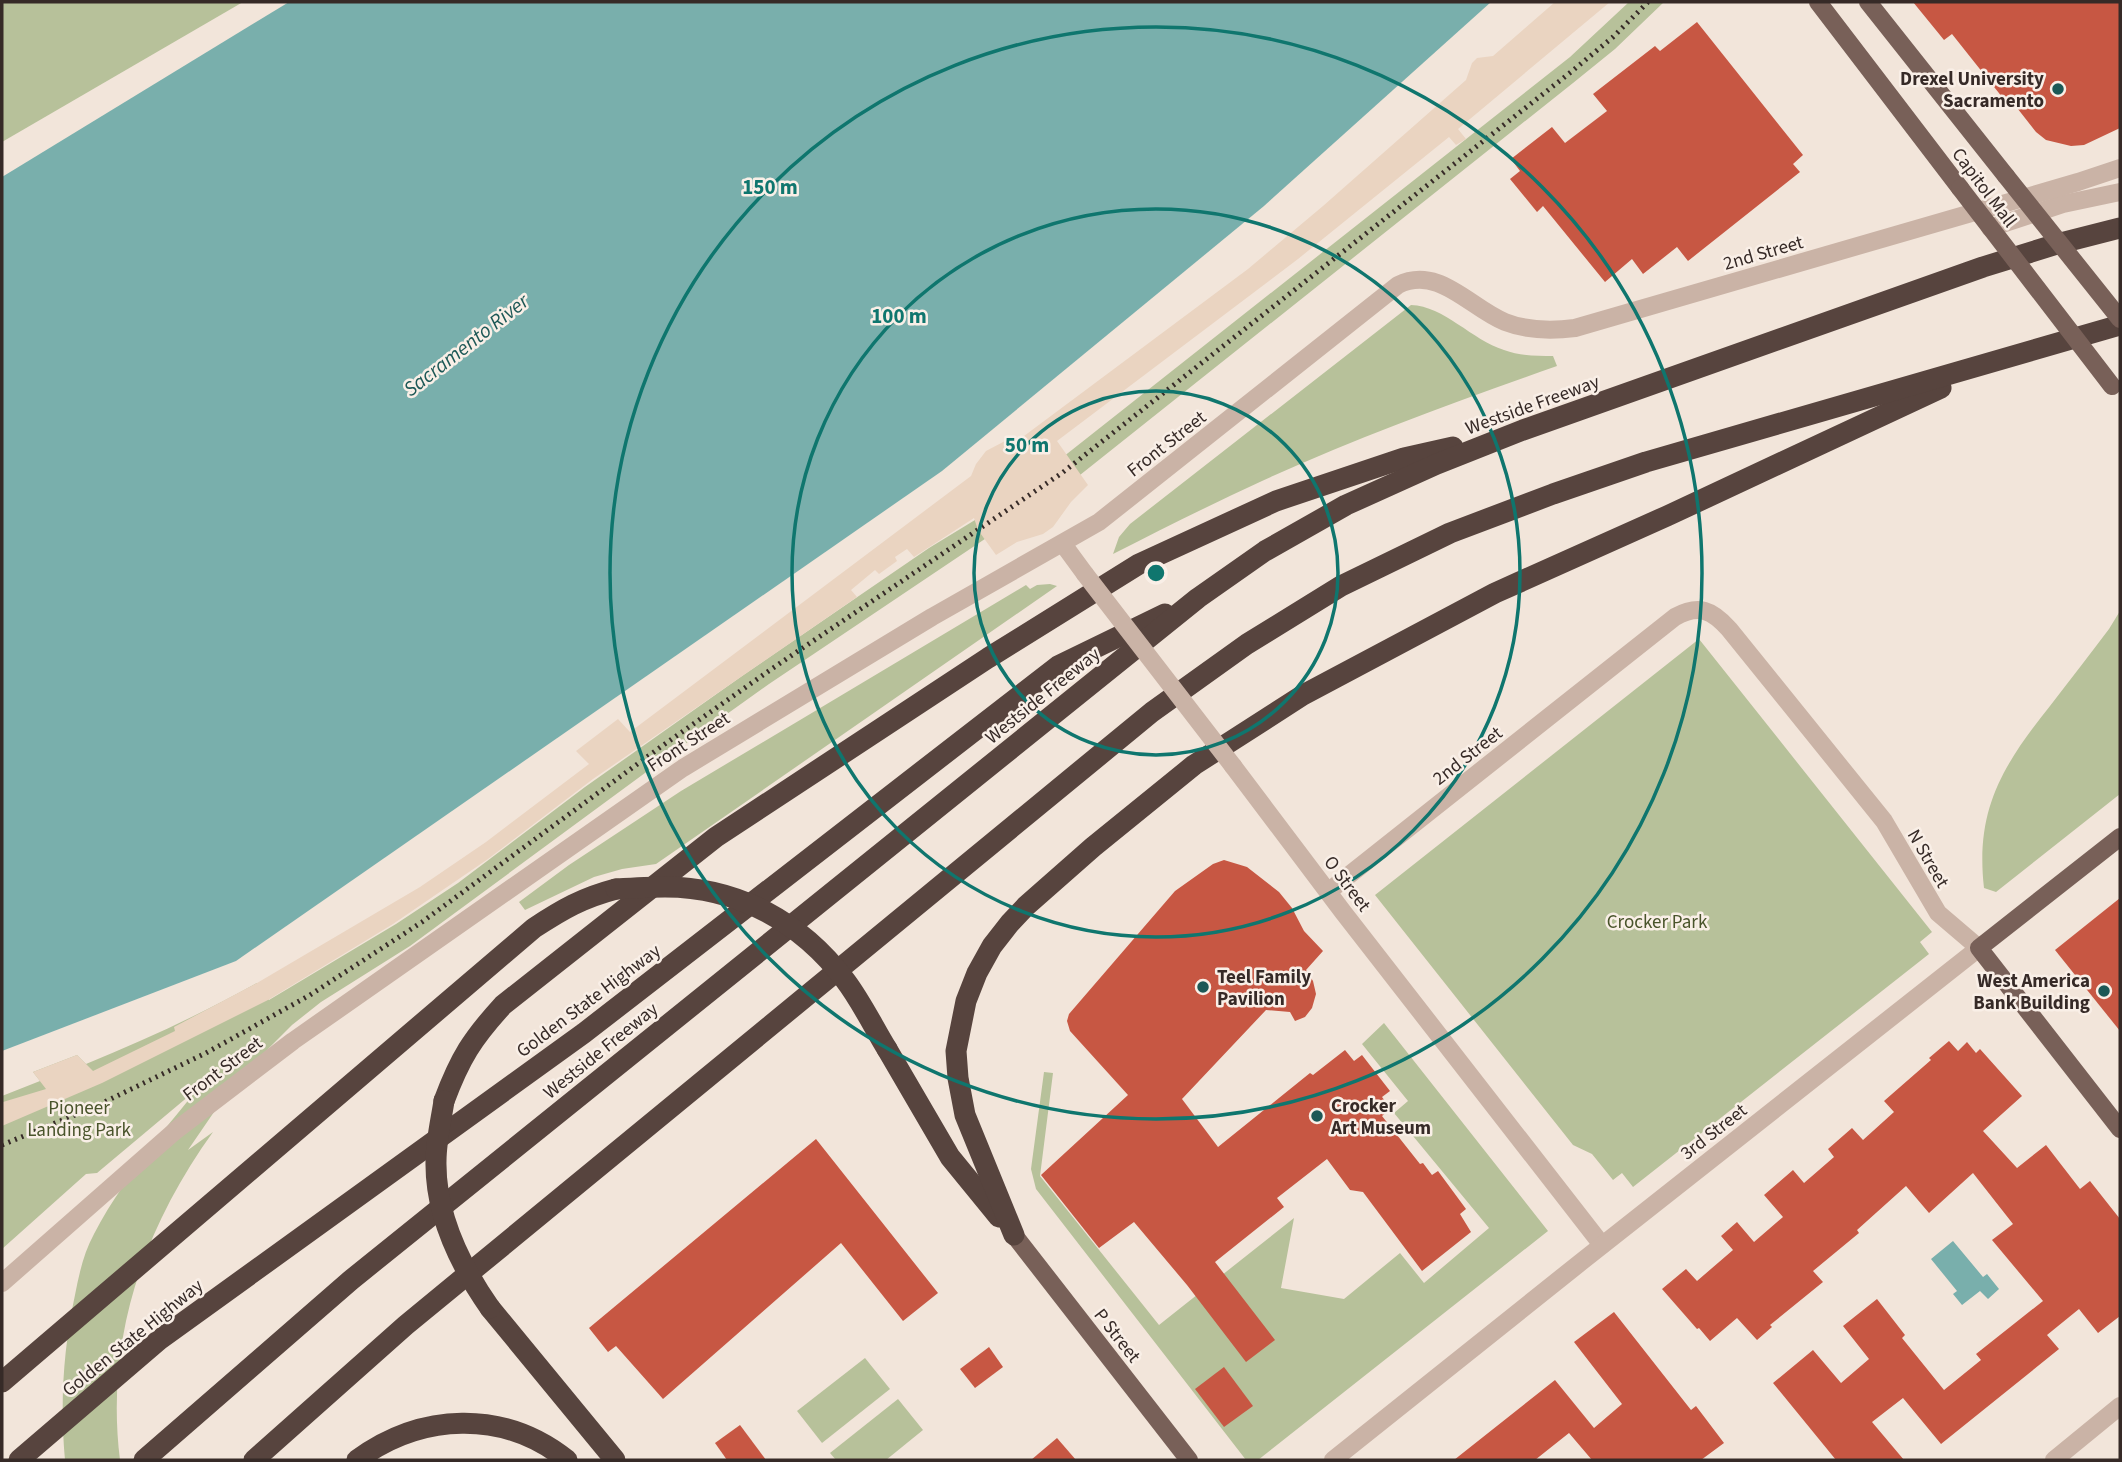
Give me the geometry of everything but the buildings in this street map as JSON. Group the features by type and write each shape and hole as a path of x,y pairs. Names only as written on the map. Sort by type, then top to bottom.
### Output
{"highway":[{"name":"Westside Freeway","path":"144,1460 351,1280 1198,598 1265,551 1346,505 1437,464 1523,430 1983,267 2057,244 2120,229"},
{"path":"254,1460 406,1325 1152,712 1247,644 1341,586 1450,533 1647,462 2120,325"},
{"path":"1014,1235 965,1115 958,1078 957,1051 965,1001 992,946 1010,923 1093,847 1194,765 1303,695 1495,593 2001,360"},
{"path":"615,1460 490,1308 462,1263 449,1230 439,1196 436,1161 438,1139 444,1101 457,1065 477,1033 503,1005 716,837 988,658 1139,564 1276,501 1404,458 1523,430"},
{"name":"Golden State Highway","path":"19,1460 159,1340 584,1033 1058,666 1198,598"},
{"path":"2,1382 534,928 562,909 616,889 666,887 710,892 752,904 788,923 822,952 846,982 950,1157 1014,1235"},
{"path":"2,1400 65,1327"},
{"path":"357,1460 396,1437 422,1428 458,1424 490,1425 515,1431 539,1441 567,1460"}],"main road":[{"name":"Capitol Mall","path":"1818,2 2116,391"},
{"name":"Capitol Mall","path":"1868,2 2120,319"},
{"name":"3rd Street","path":"1979,948 2120,837"},
{"name":"N Street","path":"1979,948 2120,1129"},
{"name":"P Street","path":"1014,1235 1189,1460"}],"street":[{"name":"2nd Street","path":"1423,279 1445,285 1505,322 1532,329 1575,328 2120,168"},
{"path":"1990,228 2063,204 2120,192"},
{"name":"Front Street","path":"2,1283 134,1165 209,1103 293,1041 683,768 1013,569 1099,522 1398,285 1414,279 1423,279"},
{"name":"O Street","path":"1063,544 1602,1245"},
{"name":"2nd Street","path":"1328,891 1675,617 1684,612 1702,609"},
{"name":"N Street","path":"1702,609 1717,617 1730,629 1875,809 1938,913 1979,948"},
{"name":"3rd Street","path":"1333,1460 1979,948"},
{"path":"2054,1460 2120,1406"}],"green space":[{"path":"2,2 243,2 2,142"},
{"name":"Pioneer Landing Park","path":"1629,2 1664,2 1615,49 1080,475 769,684 410,946 321,1002 292,1025 227,1093 188,1150 213,1132 188,1169 149,1247 124,1329 118,1372 120,1460 65,1460 65,1357 78,1279 90,1241 123,1186 196,1090 97,1173 86,1174 2,1249 2,1096 40,1081 33,1072 77,1055 86,1064 173,1026 257,983 269,1000 396,924 458,883 585,787 742,676 1044,472 1570,57"},
{"path":"1411,305 1435,311 1504,350 1522,355 1553,356 1557,366 1335,449 1243,490 1113,554 1119,537 1130,524"},
{"path":"1026,585 1030,589 1037,585 1057,586 656,864 594,877 525,910 519,902 569,865 681,791"},
{"path":"2120,611 2120,794 1996,892 1984,888 1984,835 1996,790 2006,769"},
{"name":"Crocker Park","path":"1699,639 1932,932 1920,942 1929,954 1633,1187 1622,1173 1613,1180 1592,1154 1573,1145 1375,895"},
{"path":"1384,1023 1548,1231 1258,1460 1246,1460 1036,1189 1031,1169 1044,1072 1053,1073 1040,1176 1159,1325 1294,1218 1281,1288 1344,1299 1400,1253 1424,1283 1489,1228 1394,1113 1408,1101 1362,1044"},
{"path":"865,1358 890,1389 822,1443 797,1411"},
{"path":"898,1399 923,1430 886,1460 836,1460 830,1453"}],"shaded area":[{"path":"1555,2 1610,2 1458,129 1466,139 1456,145 1449,137 1298,259 1057,441 1088,485 1071,502 1053,527 1043,534 1017,542 996,555 978,530 974,518 914,557 907,549 895,557 897,561 879,574 875,570 851,590 857,597 593,779 488,859 393,924 268,1000 102,1083 2,1126 2,1099 3,1102 46,1089 33,1072 77,1055 93,1071 175,1031 174,1027 257,983 420,887 486,842 589,764 576,751 618,719 630,732 971,476 986,451 1005,441 1020,439 1248,269 1466,80 1472,63 1477,58 1493,56"}],"water":[{"name":"Sacramento River","path":"289,2 1491,2 1264,206 942,471 236,961 2,1051 2,177"},
{"path":"1953,1241 1983,1277 1987,1274 1999,1289 1988,1299 1980,1291 1962,1305 1953,1294 1957,1291 1931,1259"}],"railway":[{"path":"2,1145 94,1107 206,1053 310,995 422,922 773,668 1062,473 1571,72 1613,37 1648,2"}],"place":[{"name":"Drexel University Sacramento","path":"2058,89"},
{"name":"Teel Family Pavilion","path":"1203,987"},
{"name":"West America Bank Building","path":"2104,991"},
{"name":"Crocker Art Museum","path":"1317,1116"}]}
